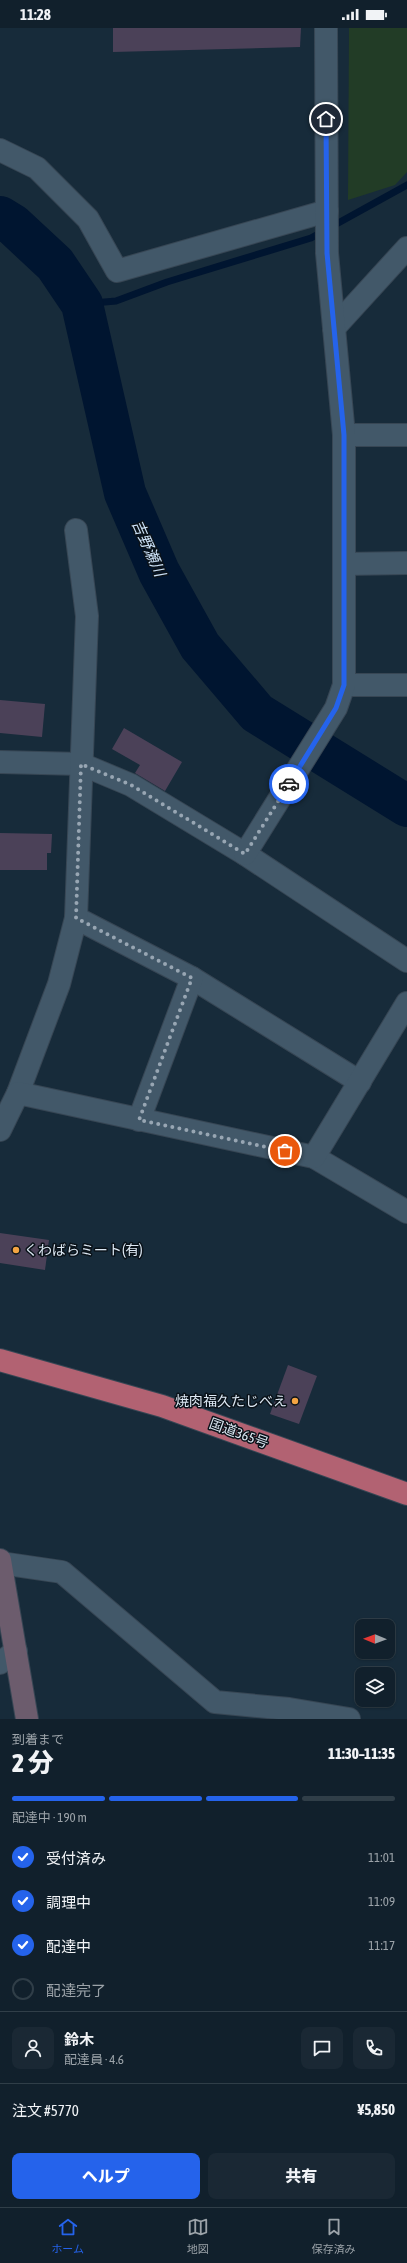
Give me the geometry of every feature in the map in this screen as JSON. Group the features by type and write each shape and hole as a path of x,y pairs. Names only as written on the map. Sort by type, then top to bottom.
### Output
{"highway":[{"name":"国道365号","path":"0,1360 162,1406 407,1494"}],"main road":[{"path":"0,1560 8,1657 27,1719"}],"street":[{"path":"245,854 336,708 344,685 344,435 327,253 326,28"},
{"path":"0,150 36,168 88,219 117,271 327,210"},
{"path":"334,328 407,248"},
{"path":"344,435 407,435"},
{"path":"0,1130 18,1093 59,984 76,918 87,616 76,530"},
{"path":"344,564 407,563"},
{"path":"344,685 407,686"},
{"path":"0,762 81,764 131,785 245,854 407,961"},
{"path":"76,918 192,978 360,1082"},
{"path":"139,1120 192,978"},
{"path":"314,1158 407,1003"},
{"path":"18,1093 314,1158 407,1212"},
{"path":"0,1563 62,1572 215,1702 289,1709 349,1719"}],"green space":[{"path":"349,28 407,28 407,172 395,185 348,200"}],"building":[{"path":"113,28 301,28 300,47 113,52"},
{"path":"0,700 45,704 42,737 0,733"},
{"path":"124,728 182,762 165,791 135,773 140,765 112,749"},
{"path":"0,833 52,834 51,853 47,853 47,870 0,870"},
{"path":"0,1233 49,1240 45,1270 0,1263"},
{"path":"288,1365 317,1376 299,1424 270,1414"}],"waterway":[{"path":"82,304 116,301 167,282 311,238 407,185"},
{"name":"吉野瀬川","path":"0,217 13,225 55,264 82,304 125,493 159,572 200,646 257,713 407,806"}],"way so far":[{"path":"285,1151 139,1120 192,978 76,918 81,764 131,785 245,854 289,784"}],"place":[{"name":"くわばらミート(有)","path":"16,1250"},
{"name":"焼肉福久たじべえ","path":"295,1401"}],"route":[{"path":"289,784 336,708 344,685 344,435 327,253 326,119"}]}
